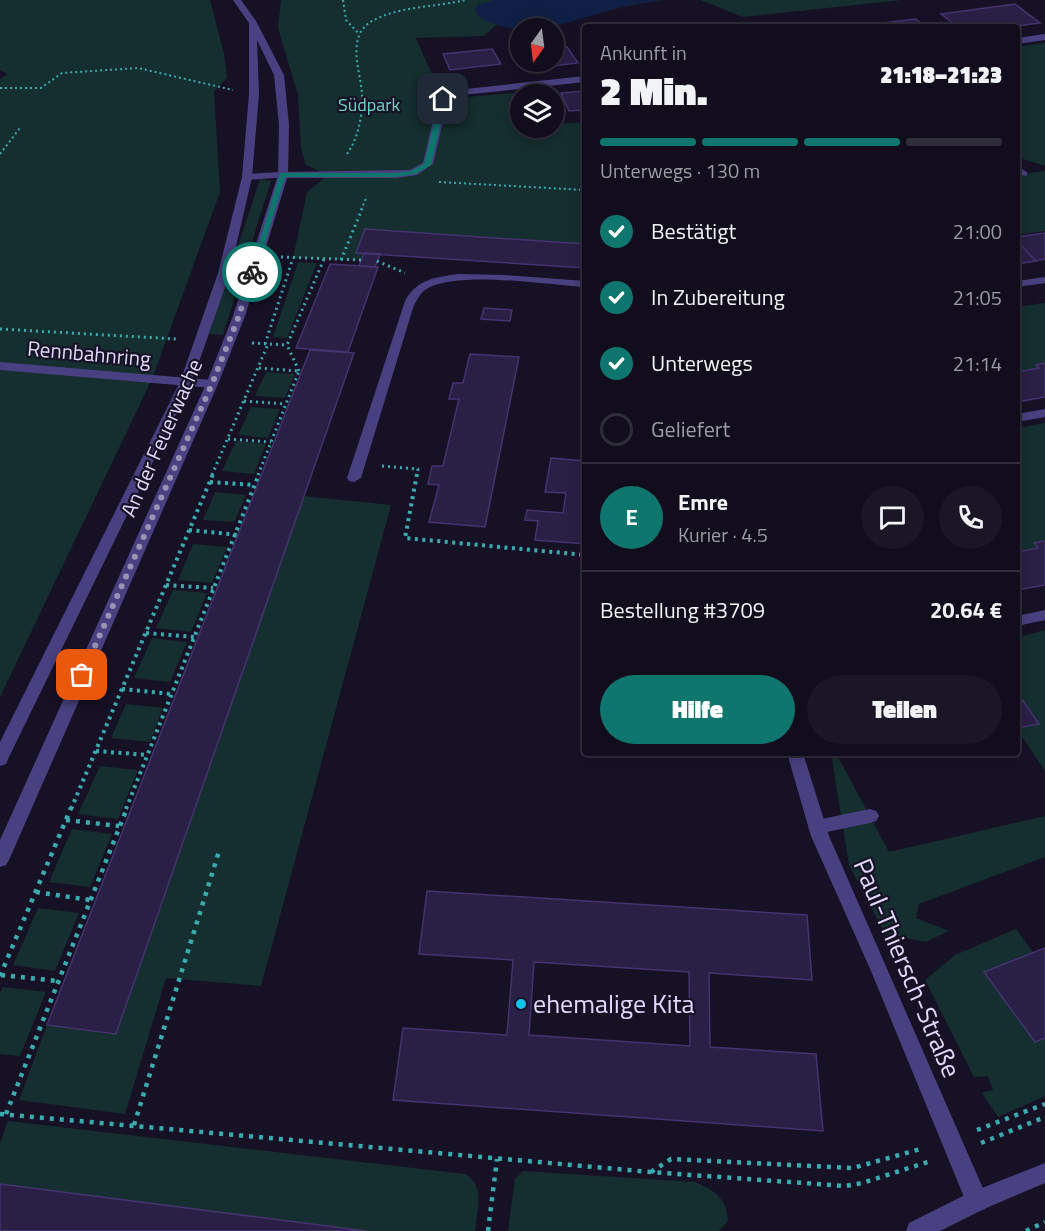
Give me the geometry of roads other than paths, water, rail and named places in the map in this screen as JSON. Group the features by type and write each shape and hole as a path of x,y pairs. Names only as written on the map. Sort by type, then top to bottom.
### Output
{"street":[{"name":"An der Feuerwache","path":"0,860 212,384 229,342 283,175 284,125 279,75 252,21 237,0"},
{"name":"An der Feuerwache","path":"0,759 186,382 224,273 247,177 254,94 251,56 252,21"},
{"path":"1020,41 1045,37"},
{"path":"247,177 413,173 428,165 443,99 450,93 582,79"},
{"path":"354,478 407,308 416,292 427,284 458,279 582,284"},
{"path":"1020,284 1045,280"},
{"name":"Rennbahnring","path":"0,366 212,384"},
{"path":"1020,417 1045,413"},
{"path":"1020,620 1045,615"},
{"name":"Paul-Thiersch-Straße","path":"796,756 817,827 977,1201"},
{"path":"817,827 870,816"},
{"path":"917,1231 977,1201 1045,1173"}],"water":[{"path":"494,0 662,0 621,7 564,24 564,18 510,18 510,28 482,19 475,10 478,5"}],"place":[{"name":"ehemalige Kita","path":"521,1004"}],"park label":[{"name":"Südpark","path":"369,105"}]}
